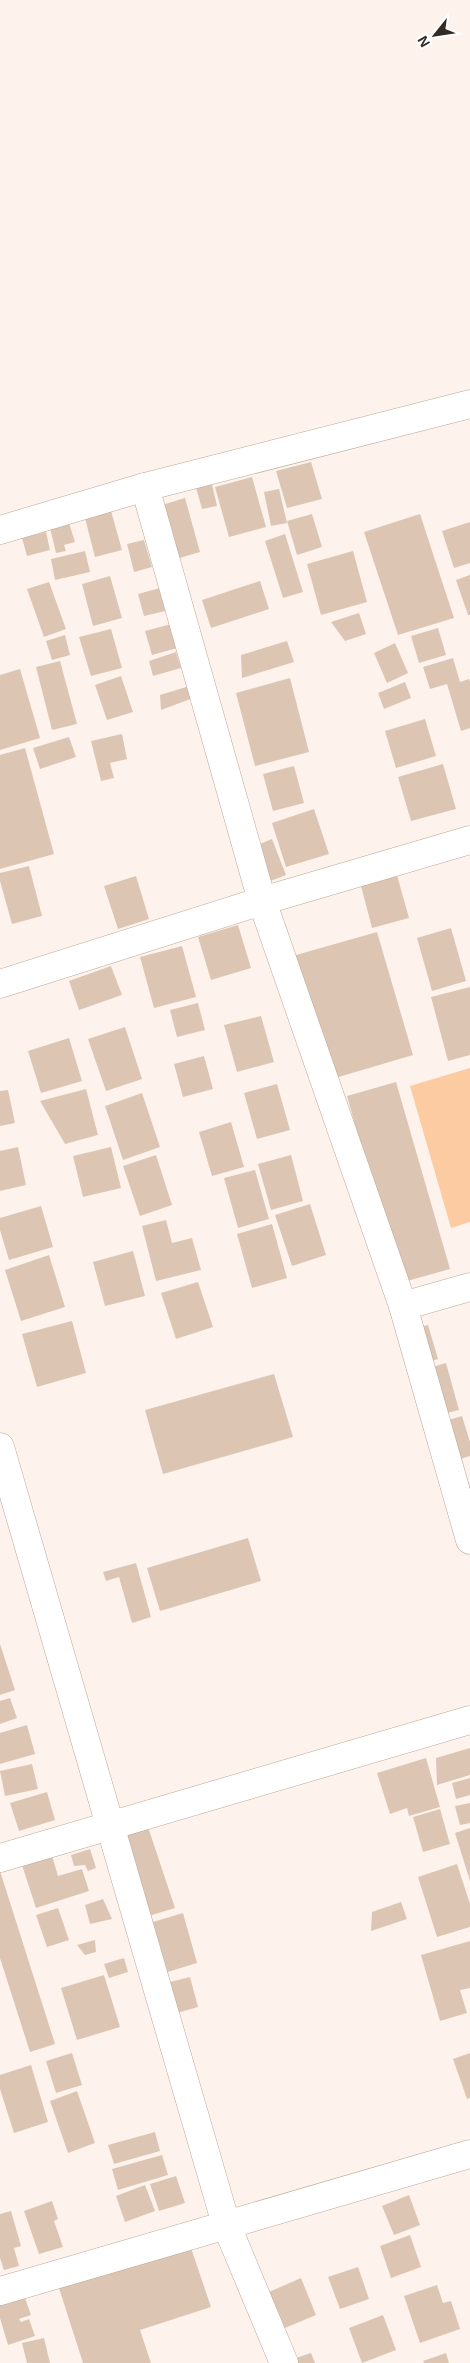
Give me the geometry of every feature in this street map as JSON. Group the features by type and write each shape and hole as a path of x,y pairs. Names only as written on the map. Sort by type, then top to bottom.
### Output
{"street":[{"path":"0,530 145,487 470,404"},
{"path":"145,487 262,901 403,1306 470,1540"},
{"path":"0,984 262,901 470,840"},
{"path":"403,1306 470,1287"},
{"path":"0,1447 226,2224 284,2363"},
{"path":"0,1858 111,1827 470,1720"},
{"path":"0,2291 470,2154"}],"shaded area":[{"path":"470,1068 470,1222 451,1228 410,1086"}],"building":[{"path":"311,462 322,499 287,508 276,471"},
{"path":"252,477 266,527 229,537 215,487"},
{"path":"211,480 217,506 202,509 195,484"},
{"path":"279,489 287,523 271,526 264,492"},
{"path":"185,498 200,552 173,560 159,506"},
{"path":"111,511 122,550 95,557 85,518"},
{"path":"312,514 322,547 297,555 287,521"},
{"path":"420,514 454,618 398,635 364,532"},
{"path":"470,522 470,563 454,568 442,531"},
{"path":"69,523 75,542 64,545 66,551 56,553 50,528"},
{"path":"46,532 50,550 27,556 22,538"},
{"path":"285,534 303,592 283,598 265,541"},
{"path":"144,540 152,567 134,572 127,544"},
{"path":"85,551 90,572 55,580 51,559"},
{"path":"353,551 367,602 321,615 307,564"},
{"path":"470,575 470,615 468,615 456,580"},
{"path":"110,576 122,618 93,626 82,584"},
{"path":"260,581 269,609 211,628 202,600"},
{"path":"49,582 66,629 44,637 27,589"},
{"path":"160,588 165,611 144,616 138,594"},
{"path":"359,613 366,634 345,641 331,622"},
{"path":"175,623 181,647 152,655 145,631"},
{"path":"438,628 446,655 419,663 411,636"},
{"path":"111,629 122,668 91,676 79,637"},
{"path":"65,635 70,655 52,660 46,641"},
{"path":"287,641 294,662 242,678 241,655"},
{"path":"395,643 408,673 387,683 374,653"},
{"path":"176,652 181,668 153,676 149,661"},
{"path":"453,658 460,682 469,679 470,681 470,728 461,731 447,684 430,689 423,667"},
{"path":"60,661 77,724 52,730 36,667"},
{"path":"20,669 40,738 0,750 0,675"},
{"path":"121,676 133,712 107,720 95,685"},
{"path":"290,678 309,752 255,766 236,693"},
{"path":"405,682 411,698 384,709 378,693"},
{"path":"196,684 196,697 161,710 160,695"},
{"path":"425,719 436,756 396,768 385,731"},
{"path":"122,734 127,759 110,763 114,778 101,781 91,741"},
{"path":"69,737 76,757 40,769 33,748"},
{"path":"25,748 54,854 0,869 0,755"},
{"path":"443,764 456,809 411,821 398,777"},
{"path":"294,766 304,803 273,811 263,774"},
{"path":"314,809 329,854 286,867 272,823"},
{"path":"272,839 286,875 268,882 255,846"},
{"path":"29,866 42,916 12,924 0,881 0,873"},
{"path":"395,868 409,918 372,928 359,878"},
{"path":"136,876 149,919 118,929 104,886"},
{"path":"238,925 251,968 211,980 198,937"},
{"path":"451,928 466,981 432,991 417,938"},
{"path":"377,932 413,1055 325,1081 289,957"},
{"path":"182,946 196,997 154,1008 140,957"},
{"path":"111,966 122,995 79,1010 69,981"},
{"path":"470,987 470,1055 448,1061 431,997"},
{"path":"198,1003 205,1030 177,1037 170,1010"},
{"path":"261,1016 274,1062 237,1072 224,1025"},
{"path":"125,1027 142,1079 106,1091 88,1039"},
{"path":"69,1038 82,1081 41,1093 28,1051"},
{"path":"204,1056 213,1089 183,1097 174,1064"},
{"path":"396,1082 450,1269 400,1283 347,1096"},
{"path":"277,1084 290,1130 257,1139 244,1093"},
{"path":"86,1089 98,1135 65,1144 40,1101"},
{"path":"8,1090 15,1123 0,1126 0,1091"},
{"path":"142,1093 160,1147 123,1160 105,1106"},
{"path":"231,1122 244,1167 212,1176 199,1132"},
{"path":"18,1147 26,1185 0,1191 0,1151"},
{"path":"111,1147 121,1188 83,1197 73,1156"},
{"path":"156,1155 172,1205 140,1216 123,1166"},
{"path":"291,1155 303,1201 271,1210 258,1164"},
{"path":"255,1170 269,1219 238,1228 224,1178"},
{"path":"310,1204 326,1255 292,1266 275,1215"},
{"path":"41,1206 53,1247 9,1260 0,1230 0,1218"},
{"path":"166,1220 172,1243 192,1238 201,1270 156,1281 142,1226"},
{"path":"272,1224 287,1278 252,1288 237,1234"},
{"path":"133,1251 145,1296 105,1306 93,1262"},
{"path":"49,1255 65,1307 21,1321 5,1270"},
{"path":"198,1282 213,1327 176,1339 161,1293"},
{"path":"72,1321 86,1373 37,1387 22,1334"},
{"path":"428,1325 438,1359 424,1363 414,1329"},
{"path":"446,1363 459,1410 439,1415 425,1369"},
{"path":"274,1374 293,1437 163,1474 145,1410"},
{"path":"462,1416 470,1442 470,1456 454,1461 442,1422"},
{"path":"248,1538 261,1581 160,1611 147,1568"},
{"path":"136,1563 151,1617 132,1623 119,1577 106,1581 103,1572"},
{"path":"0,1644 15,1690 0,1695"},
{"path":"10,1698 17,1718 0,1724 0,1701"},
{"path":"27,1725 35,1754 0,1764 0,1733"},
{"path":"470,1748 470,1775 437,1785 436,1758"},
{"path":"426,1758 440,1807 409,1816 407,1808 390,1814 377,1773"},
{"path":"32,1764 38,1789 5,1796 0,1771"},
{"path":"470,1778 470,1795 456,1799 452,1783"},
{"path":"47,1792 55,1820 19,1831 10,1803"},
{"path":"470,1803 470,1823 460,1825 455,1806"},
{"path":"440,1809 450,1844 423,1852 413,1817"},
{"path":"148,1827 175,1908 142,1918 116,1837"},
{"path":"470,1828 470,1881 455,1833"},
{"path":"50,1849 58,1876 82,1869 89,1891 36,1908 20,1859"},
{"path":"90,1849 96,1868 88,1871 85,1865 74,1866 71,1855"},
{"path":"457,1864 470,1904 470,1927 437,1937 418,1877"},
{"path":"0,1871 55,2044 30,2052 0,1958"},
{"path":"103,1899 112,1919 90,1924 85,1905"},
{"path":"401,1902 407,1919 371,1931 372,1912"},
{"path":"58,1908 69,1940 47,1947 36,1915"},
{"path":"183,1913 197,1963 161,1974 146,1924"},
{"path":"95,1940 96,1952 85,1955 77,1945"},
{"path":"470,1941 470,1988 460,1990 467,2013 440,2021 421,1955"},
{"path":"124,1958 128,1972 109,1978 104,1964"},
{"path":"104,1975 120,2027 77,2040 61,1988"},
{"path":"190,1977 198,2007 170,2015 162,1984"},
{"path":"72,2053 82,2085 56,2093 46,2061"},
{"path":"470,2053 470,2098 467,2099 453,2059"},
{"path":"31,2065 48,2122 14,2133 0,2089 0,2075"},
{"path":"77,2091 95,2143 68,2153 50,2101"},
{"path":"155,2132 160,2151 114,2164 108,2145"},
{"path":"162,2155 168,2175 118,2190 112,2169"},
{"path":"176,2176 185,2203 159,2211 150,2184"},
{"path":"145,2185 155,2211 125,2222 116,2196"},
{"path":"409,2195 420,2225 394,2235 382,2206"},
{"path":"52,2201 58,2219 54,2221 63,2247 39,2254 24,2211"},
{"path":"11,2211 21,2246 14,2248 19,2266 4,2270 0,2258 0,2214"},
{"path":"410,2235 421,2267 391,2278 380,2246"},
{"path":"190,2245 211,2307 140,2330 151,2363 83,2363 59,2288"},
{"path":"358,2267 369,2299 340,2309 328,2277"},
{"path":"301,2278 316,2315 285,2328 269,2292"},
{"path":"437,2285 443,2303 451,2301 460,2329 420,2343 404,2296"},
{"path":"25,2298 31,2315 19,2319 21,2322 29,2319 35,2336 8,2345 0,2318 0,2305"},
{"path":"383,2315 396,2350 362,2363 349,2328"},
{"path":"44,2338 50,2363 27,2363 22,2343"},
{"path":"311,2353 315,2363 281,2363"},
{"path":"446,2353 449,2363 424,2363 423,2361"}]}
